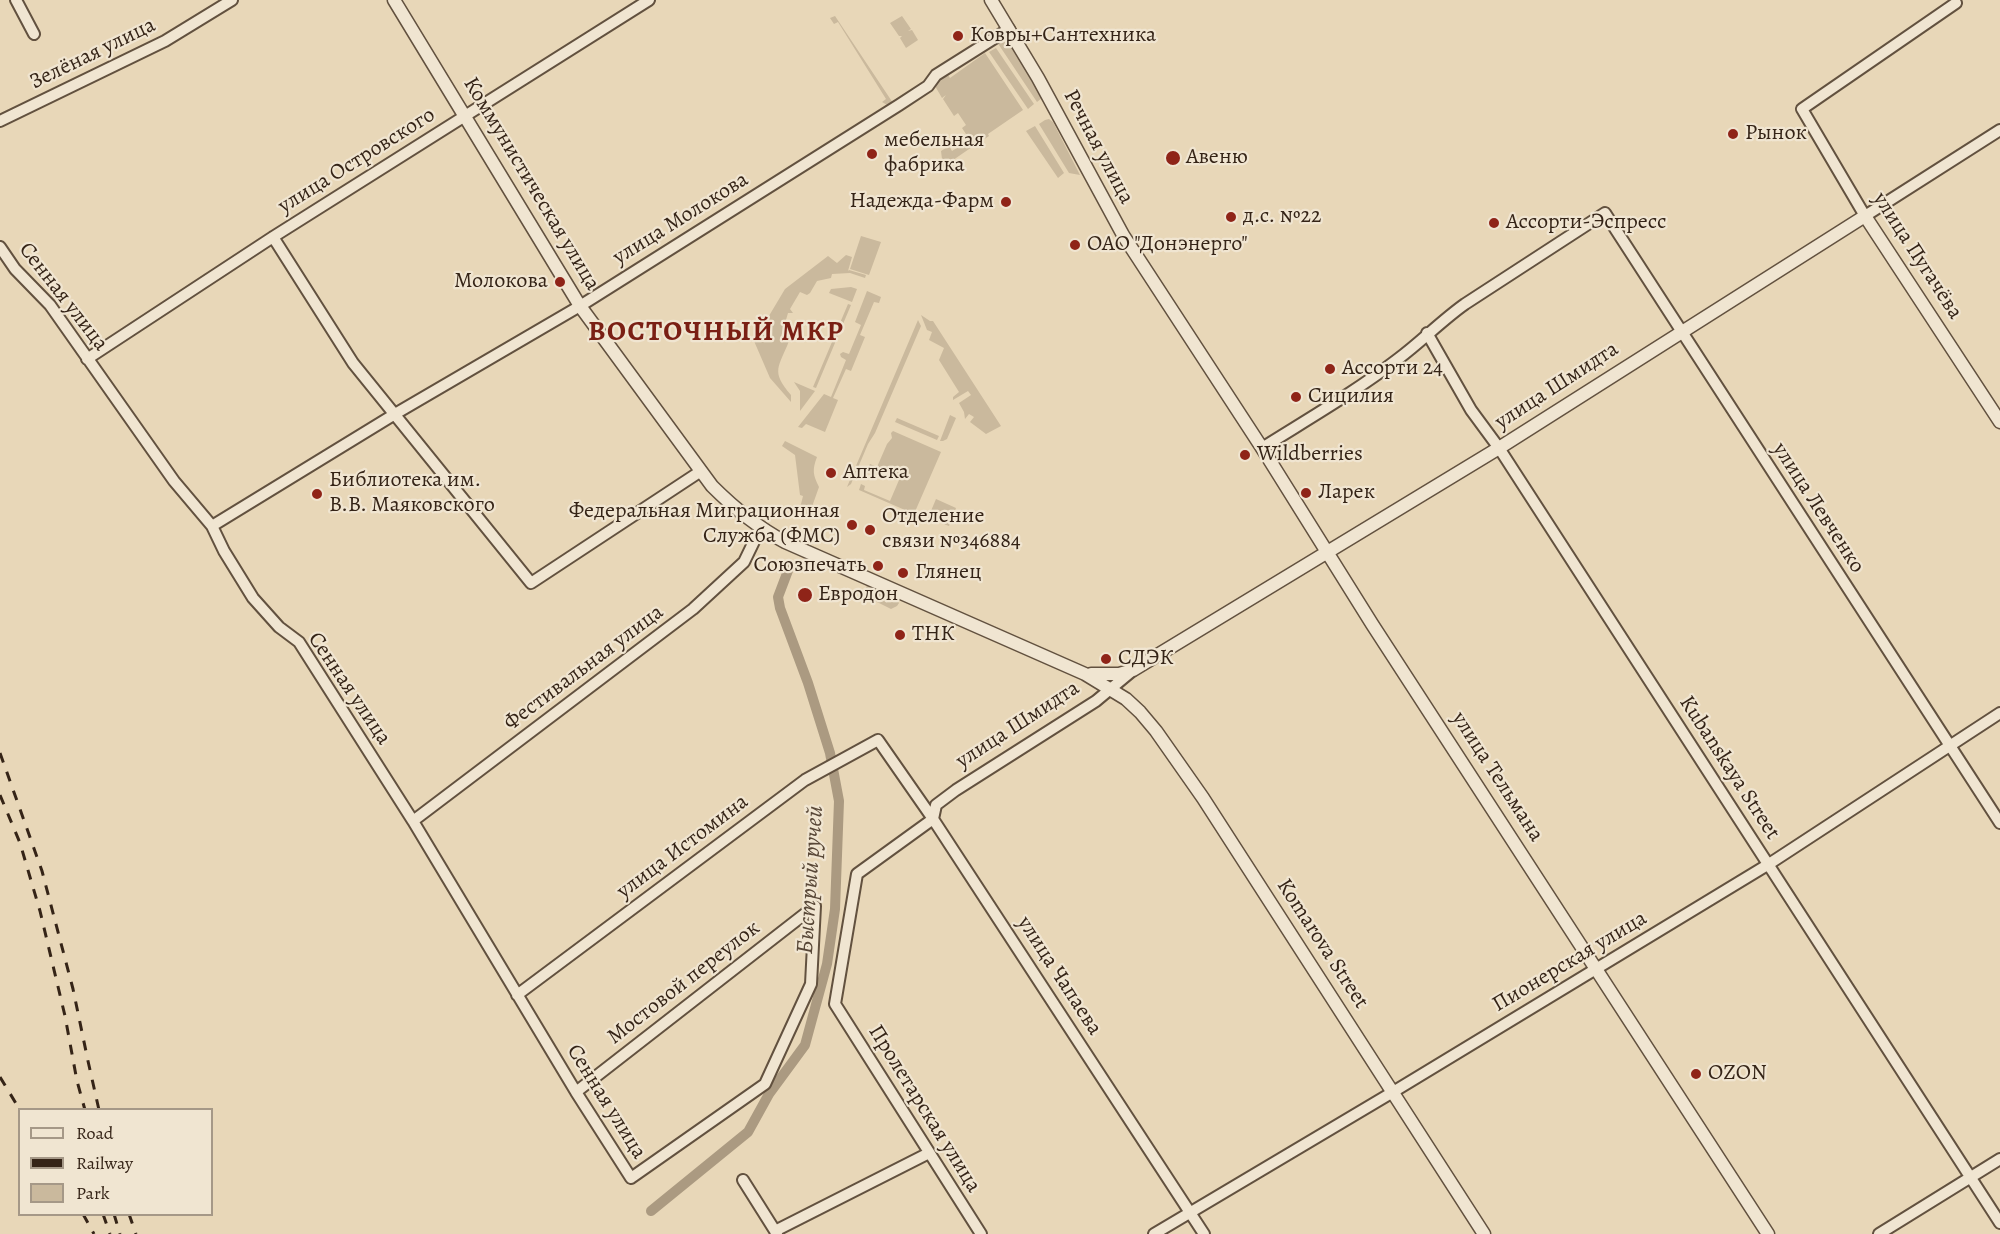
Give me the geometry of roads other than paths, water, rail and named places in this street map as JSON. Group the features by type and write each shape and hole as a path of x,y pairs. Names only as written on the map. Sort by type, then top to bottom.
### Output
{"street":[{"path":"16,0 34,34"},
{"name":"Зелёная улица","path":"0,121 165,41 232,0"},
{"name":"Коммунистическая улица","path":"394,0 580,306 701,471 726,501 760,529 799,548 1085,674 1112,689"},
{"name":"улица Островского","path":"87,358 273,237 649,0"},
{"name":"Речная улица","path":"991,0 1038,78 1114,221 1192,341"},
{"name":"улица Пугачёва","path":"1956,3 1802,110 1865,216 2000,422"},
{"name":"улица Молокова","path":"212,526 395,414 580,306 899,105 928,86 936,75 1009,29"},
{"name":"улица Шмидта","path":"933,819 936,805 956,790 1096,701 1133,670 1499,448 2000,130"},
{"name":"улица Левченко","path":"1427,333 1465,304 1605,213 1680,333 2000,824"},
{"path":"273,237 353,363 531,583 701,471"},
{"name":"Сенная улица","path":"0,247 15,269 50,305 174,481 212,526 224,551 253,598 279,627 299,642 413,821 576,1092 632,1178"},
{"path":"1262,447 1374,376 1400,358 1427,333"},
{"name":"Kubanskaya Street","path":"1427,333 1471,410 1499,448 2000,1223"},
{"name":"улица Тельмана","path":"1192,341 1262,447 1372,624 1768,1234"},
{"name":"Фестивальная улица","path":"413,821 693,609 744,562 760,529"},
{"name":"улица Шмидта","path":"1085,674 1119,674 1133,670"},
{"name":"Komarova Street","path":"1112,689 1140,712 1179,764 1484,1234"},
{"name":"Пионерская улица","path":"1154,1234 1769,864 2000,713"},
{"name":"улица Чапаева","path":"878,740 933,819 1204,1234"},
{"name":"улица Истомина","path":"517,995 806,780 878,740"},
{"name":"Пролетарская улица","path":"933,819 857,874 835,1004 981,1234"},
{"name":"Мостовой переулок","path":"576,1092 815,906 811,984 765,1084 632,1178"},
{"path":"743,1180 776,1233 929,1153"},
{"path":"1879,1234 2000,1159"}],"waterway":[{"name":"Быстрый ручей","path":"651,1211 748,1132 769,1094 805,1045 827,964 835,909 839,801 830,753 808,683 780,608 778,597 789,568"}],"railway":[{"path":"0,753 42,871 73,989 99,1108"},
{"path":"0,795 20,843 40,911 84,1108"},
{"path":"0,1077 19,1108"},
{"path":"84,1216 94,1234"},
{"path":"104,1216 110,1234"},
{"path":"115,1216 120,1234"},
{"path":"130,1216 136,1234"}],"place":[{"name":"Ковры+Сантехника","path":"958,36"},
{"name":"Рынок","path":"1733,134"},
{"name":"мебельная фабрика","path":"872,154"},
{"name":"Авеню","path":"1173,158"},
{"name":"Надежда-Фарм","path":"1006,202"},
{"name":"д.с. №22","path":"1231,217"},
{"name":"Ассорти-Эспресс","path":"1494,223"},
{"name":"ОАО \"Донэнерго\"","path":"1075,245"},
{"name":"Молокова","path":"560,282"},
{"name":"Ассорти 24","path":"1330,369"},
{"name":"Сицилия","path":"1296,397"},
{"name":"Wildberries","path":"1245,455"},
{"name":"Аптека","path":"831,473"},
{"name":"Ларек","path":"1306,493"},
{"name":"Библиотека им. В.В. Маяковского","path":"317,494"},
{"name":"Федеральная Миграционная Служба (ФМС)","path":"852,525"},
{"name":"Отделение связи №346884","path":"870,530"},
{"name":"Союзпечать","path":"878,566"},
{"name":"Глянец","path":"903,573"},
{"name":"Евродон","path":"805,595"},
{"name":"ТНК","path":"900,635"},
{"name":"СДЭК","path":"1106,659"},
{"name":"OZON","path":"1696,1074"}],"district":[{"name":"ВОСТОЧНЫЙ МКР","path":"716,333"}]}
